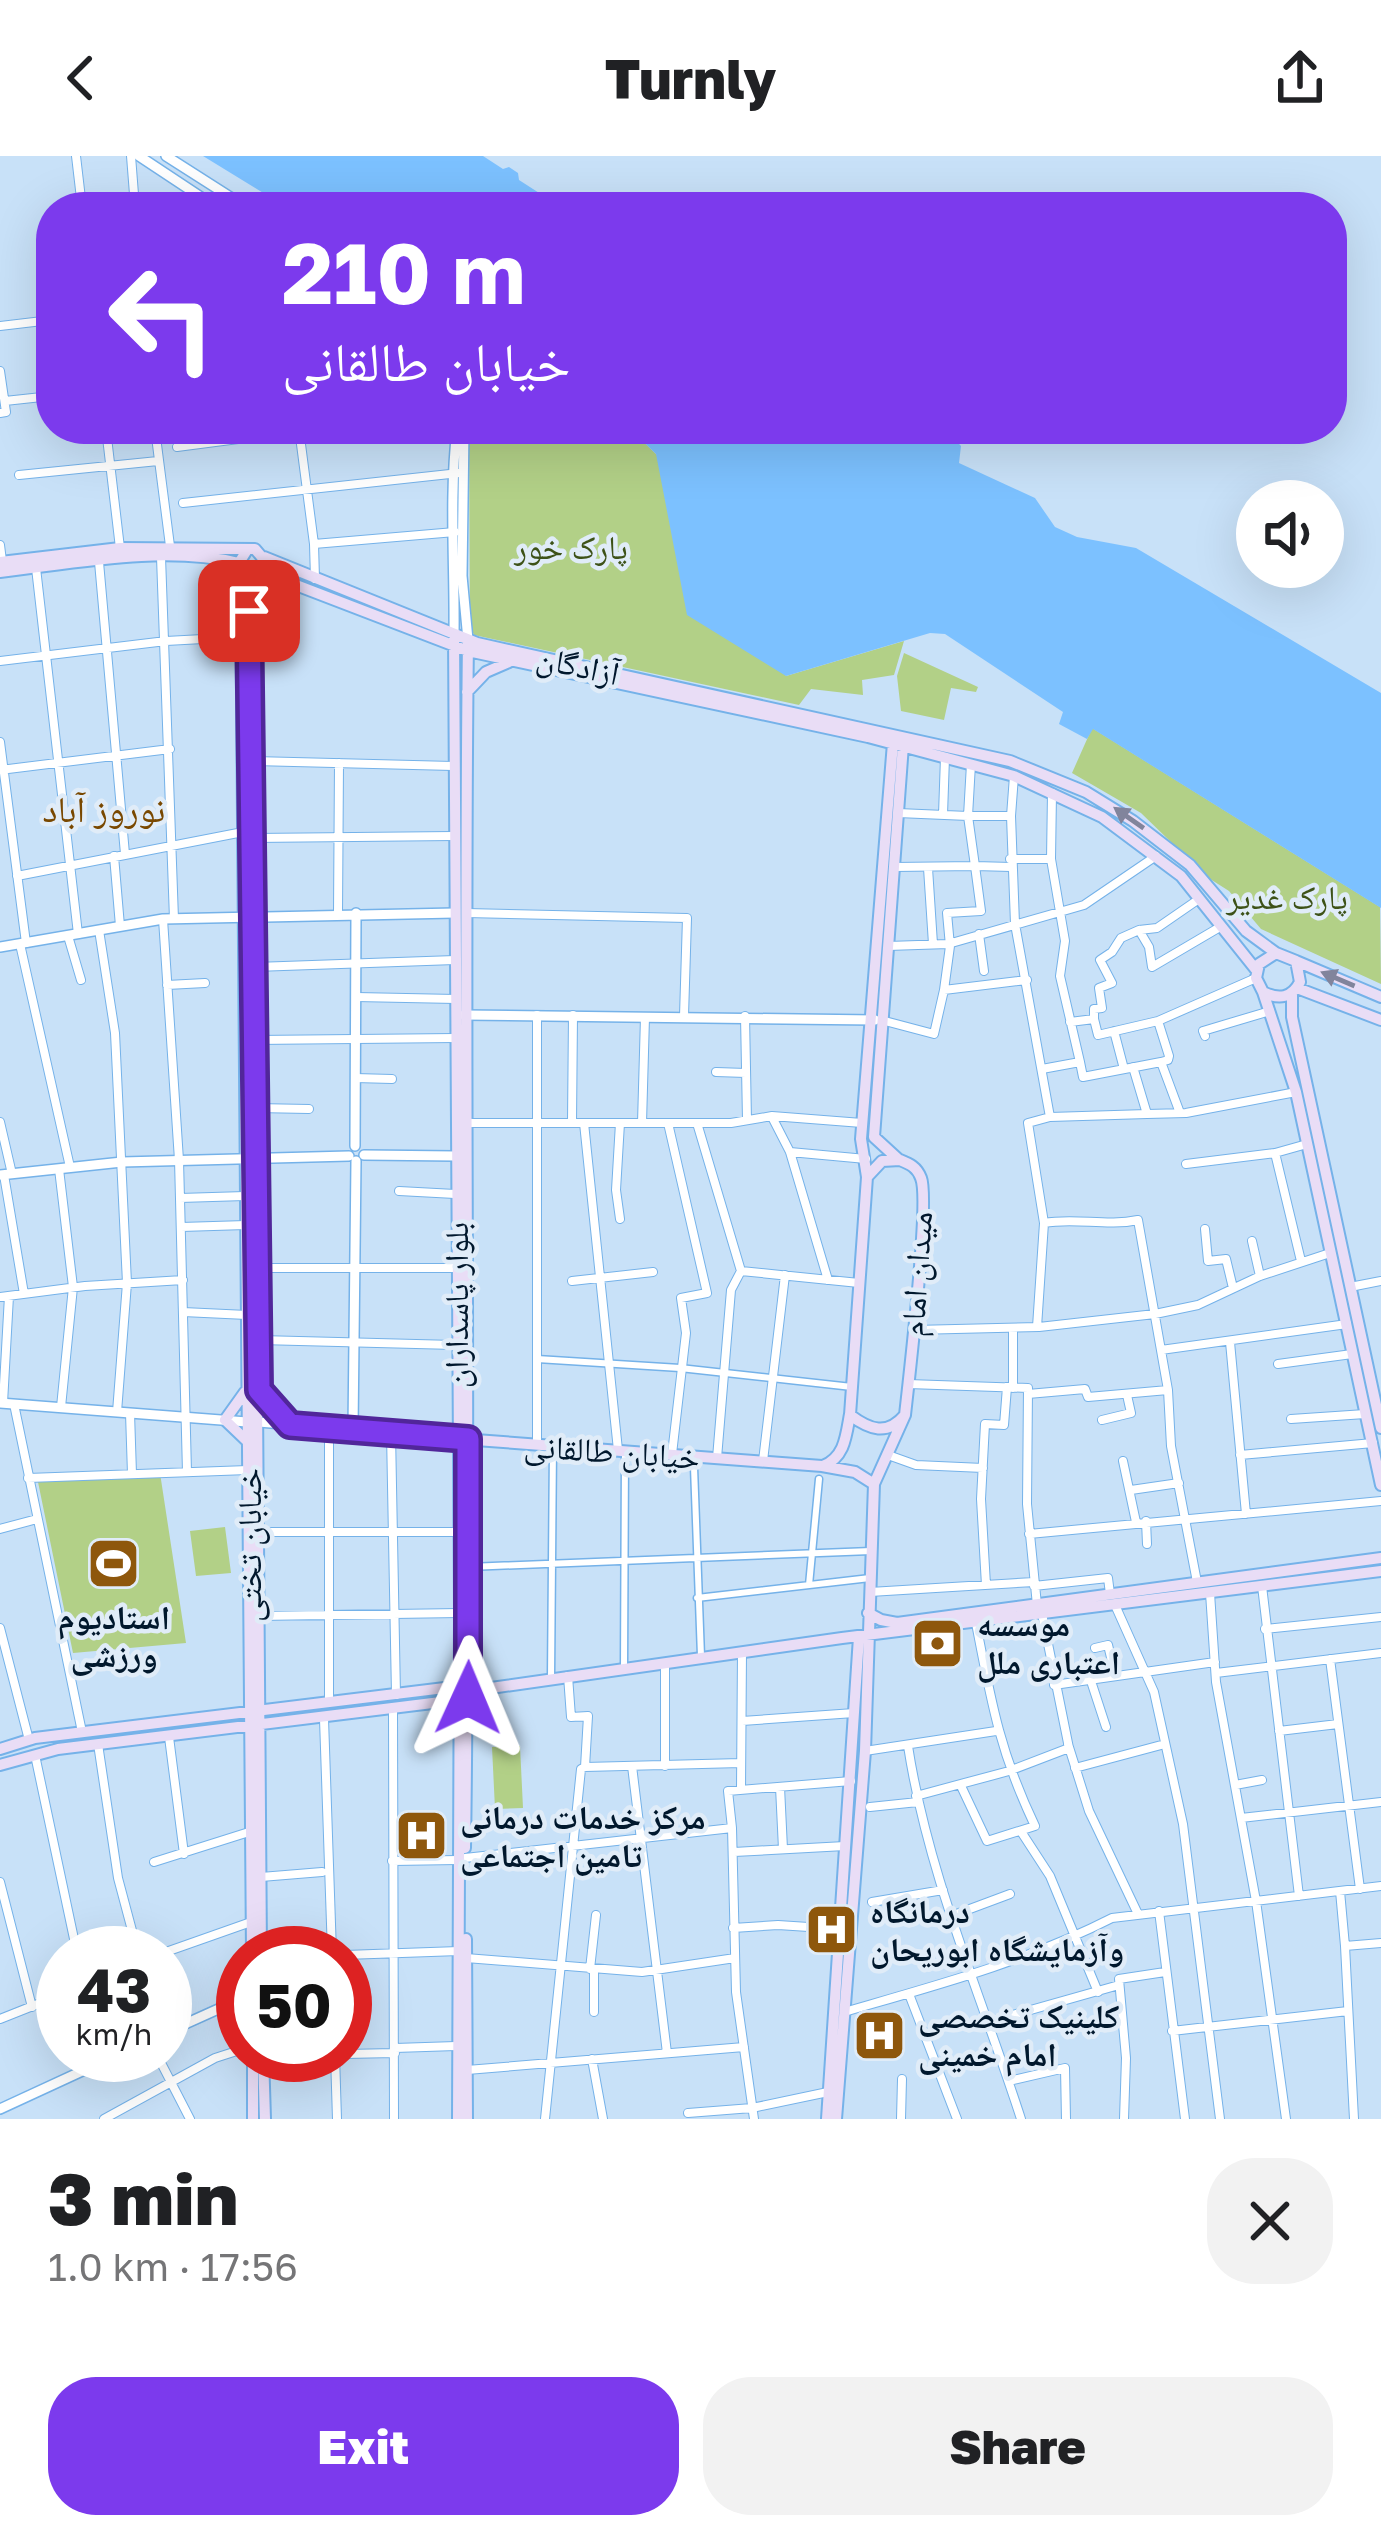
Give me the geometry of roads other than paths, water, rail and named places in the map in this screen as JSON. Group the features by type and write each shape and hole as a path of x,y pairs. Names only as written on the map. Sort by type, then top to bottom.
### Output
{"main road":[{"path":"1,565 170,545 247,550 248,570"},
{"name":"آزادگان","path":"247,550 255,549 454,641"},
{"path":"248,570 264,556"},
{"name":"آزادگان","path":"1,565 36,568 209,557 468,645 898,740"},
{"name":"خیابان تختی","path":"248,570 240,637 248,835 251,1157 260,1340 253,1390"},
{"name":"خیابان تختی","path":"248,570 248,835"},
{"name":"بلوار پاسداران","path":"454,641 464,1015 459,1532 464,1693"},
{"name":"آزادگان","path":"468,645 509,662 898,740"},
{"name":"بلوار پاسداران","path":"467,2119 462,1859 469,1567 455,1345 460,1300 455,1268 455,959 460,913 453,766 459,750 468,645"},
{"path":"465,694 486,672 509,662"},
{"path":"898,740 1014,776 1102,817 1180,876 1256,975 1296,1092 1347,1324 1381,1428"},
{"path":"861,1139 868,1143 874,1137 874,1019 886,946 898,740"},
{"path":"898,740 1010,761 1110,805 1190,866 1246,931 1276,953 1381,997"},
{"path":"868,1177 862,1123 898,740"},
{"name":"خیابان تختی","path":"249,915 256,1108 245,1196 247,1315 260,1532 253,1694"},
{"path":"1256,975 1264,958 1276,953"},
{"path":"1296,961 1301,974 1292,1017 1351,1287 1356,1349 1381,1485"},
{"path":"1263,992 1272,997 1294,991 1381,1020"},
{"path":"874,1137 900,1160"},
{"name":"میدان امام","path":"850,1414 868,1177 882,1161 900,1160 916,1169 923,1182 908,1384 904,1414 874,1484 863,1636"},
{"path":"248,1442 225,1420 253,1390 290,1425"},
{"path":"820,1472 843,1449 850,1414 880,1430 892,1427 904,1414"},
{"name":"خیابان تختی","path":"253,1422 248,1470 253,1694 259,1711 253,1727 254,1751"},
{"name":"خیابان طالقانی","path":"462,1439 856,1472 874,1484"},
{"path":"0,1765 34,1754 98,1744 324,1719 395,1701 885,1635 928,1624 1262,1586 1381,1558"},
{"path":"1112,1600 1197,1582 1381,1571"},
{"path":"842,1638 868,1612 880,1620 928,1624"},
{"path":"867,1654 874,1641 885,1635"},
{"path":"832,2119 851,1781 865,1751 867,1654 863,1636"},
{"path":"832,2119 844,2012 863,1636"},
{"path":"436,1702 463,1730 486,1690"},
{"path":"0,1749 28,1739 82,1732 329,1703 436,1702 464,1693"},
{"path":"233,1714 253,1694 259,1711"},
{"path":"251,1926 249,1832 254,1751 272,1725"},
{"path":"218,1732 254,1751"},
{"path":"254,1751 261,1926"},
{"name":"بلوار پاسداران","path":"458,2119 456,2046 463,1954"},
{"path":"253,2082 253,2119"},
{"path":"264,2082 265,2119"}],"street":[{"path":"76,156 80,192"},
{"path":"135,156 135,192"},
{"path":"135,156 192,192"},
{"path":"166,156 222,192"},
{"path":"0,326 36,322"},
{"path":"0,371 6,412 0,413"},
{"path":"4,401 36,398"},
{"path":"108,444 121,548"},
{"path":"156,444 170,545"},
{"path":"177,448 204,444"},
{"path":"301,444 316,579"},
{"path":"459,444 456,473 468,645"},
{"path":"19,475 158,461"},
{"path":"183,503 456,473"},
{"path":"314,544 459,532"},
{"path":"454,641 459,532"},
{"path":"0,545 1,565"},
{"path":"161,557 173,844 167,985 181,1198 188,1472"},
{"path":"99,562 117,755 120,926"},
{"path":"36,568 81,980"},
{"path":"0,661 240,637"},
{"path":"0,742 23,944 64,1168 73,1287 61,1407"},
{"path":"2,770 170,749"},
{"path":"943,815 945,757"},
{"path":"250,761 453,766"},
{"path":"338,764 338,913"},
{"path":"464,1015 874,1019 934,1034 944,990 947,913 981,911 968,816 971,764"},
{"path":"1014,776 1015,924 1050,1117"},
{"path":"1052,791 1052,859 1065,941 1060,976 1083,1077 1168,1060 1158,1021"},
{"path":"896,813 1011,816"},
{"path":"17,876 173,844 248,835 454,836"},
{"path":"886,946 948,944 1059,912 1091,901 1156,856"},
{"path":"892,867 1052,859"},
{"path":"928,867 933,944"},
{"path":"1198,899 1157,928 1121,938 1100,960 1112,983 1099,988 1102,1008 1094,1009 1098,1035 1158,1021 1256,975"},
{"path":"352,1429 356,913"},
{"path":"0,947 169,919 249,915 687,918 684,1016"},
{"path":"1139,930 1152,968 1220,926"},
{"path":"99,930 115,1033 127,1283 123,1413 132,1474"},
{"path":"979,934 984,971"},
{"path":"254,968 455,959"},
{"path":"944,990 1027,980"},
{"path":"167,985 205,983"},
{"path":"356,997 456,999"},
{"path":"1205,1036 1204,1031 1270,1011"},
{"path":"537,1015 537,1445"},
{"path":"572,1123 573,1016"},
{"path":"642,1123 645,1016"},
{"path":"745,1016 746,1120"},
{"path":"1070,1022 1094,1018"},
{"path":"1114,1031 1147,1114"},
{"path":"254,1040 456,1038"},
{"path":"1042,1069 1080,1062"},
{"path":"1161,1062 1180,1113"},
{"path":"716,1072 746,1073"},
{"path":"355,1078 392,1079"},
{"path":"1036,1327 1044,1222 1028,1123 1050,1117 1180,1113 1296,1092"},
{"path":"256,1108 309,1109"},
{"path":"465,1124 697,1124 772,1116 862,1123"},
{"path":"772,1116 790,1152 828,1280"},
{"path":"0,1122 24,1294"},
{"path":"584,1123 621,1452 624,1669"},
{"path":"620,1123 616,1190 620,1219"},
{"path":"668,1124 707,1293 681,1298 686,1333 672,1456"},
{"path":"697,1124 741,1270 731,1290 716,1459"},
{"path":"1186,1164 1275,1154 1307,1144"},
{"path":"790,1152 866,1159"},
{"path":"1275,1154 1301,1261"},
{"path":"5,1175 122,1162 455,1156"},
{"path":"399,1192 455,1194"},
{"path":"181,1198 245,1196"},
{"path":"1044,1222 1113,1226 1138,1220 1168,1390 1171,1446 1197,1582"},
{"path":"181,1227 246,1225"},
{"path":"1205,1229 1208,1262 1226,1259 1233,1288"},
{"path":"1252,1241 1260,1276"},
{"path":"912,1330 1013,1329 1155,1314 1198,1305 1260,1276 1330,1253"},
{"path":"258,1268 455,1268"},
{"path":"741,1270 859,1283"},
{"path":"572,1281 653,1272"},
{"path":"763,1462 785,1275"},
{"path":"82,1732 38,1519 6,1404 4,1296 183,1280"},
{"path":"1351,1287 1381,1281"},
{"path":"183,1312 247,1315"},
{"path":"1161,1350 1347,1324"},
{"path":"986,1585 981,1499 985,1424 1004,1425 1013,1329"},
{"path":"260,1340 455,1345"},
{"path":"1230,1341 1246,1514"},
{"path":"1278,1364 1356,1349"},
{"path":"537,1359 680,1368 852,1387"},
{"path":"908,1384 1028,1388 1029,1534 1054,1685 1089,1811 1138,1914"},
{"path":"1028,1394 1085,1389 1088,1397 1168,1390"},
{"path":"1102,1420 1131,1413 1127,1395"},
{"name":"خیابان طالقانی","path":"6,1404 462,1439"},
{"path":"1291,1419 1367,1414"},
{"path":"329,1428 329,1703"},
{"path":"391,1433 394,2119"},
{"path":"1240,1455 1373,1443"},
{"path":"551,1678 553,1446"},
{"path":"886,1454 916,1465 983,1468"},
{"path":"1123,1461 1147,1544"},
{"path":"694,1468 701,1658"},
{"path":"28,1478 248,1470"},
{"path":"809,1585 820,1472"},
{"path":"1131,1490 1179,1483"},
{"path":"1029,1534 1381,1502"},
{"path":"0,1529 38,1519"},
{"path":"260,1532 459,1532"},
{"path":"469,1567 871,1551"},
{"path":"697,1598 809,1585 970,1587 1108,1578 1112,1600 1147,1670 1183,1824 1220,2119"},
{"path":"1262,1586 1299,1896"},
{"path":"961,1786 987,1841 1035,1826 996,1731 970,1587"},
{"path":"1210,1593 1215,1668 1256,1901 1286,2119"},
{"path":"258,1616 460,1613"},
{"path":"1265,1629 1381,1617"},
{"path":"0,1628 28,1739"},
{"path":"1095,1648 1108,1646 1115,1674"},
{"path":"741,1790 742,1652"},
{"path":"1054,1685 1147,1670 1271,1667 1381,1653"},
{"path":"1330,1659 1360,1889"},
{"path":"664,1663 665,1766"},
{"path":"568,1676 571,1717 588,1716 586,1767"},
{"path":"1090,1678 1106,1726"},
{"path":"742,1721 856,1712"},
{"path":"324,1719 331,1926"},
{"path":"1279,1731 1338,1724"},
{"path":"865,1751 996,1731"},
{"path":"169,1737 184,1854"},
{"path":"98,1744 118,1878 131,1926"},
{"path":"870,1808 1009,1771 1068,1744"},
{"path":"1075,1768 1165,1744"},
{"path":"908,1746 917,1799 951,1916 1022,2119"},
{"path":"34,1754 71,1926"},
{"path":"545,2119 581,1769 741,1763"},
{"path":"632,1766 667,2053"},
{"path":"1235,1784 1262,1780"},
{"path":"754,2119 735,1958 728,1791 851,1781"},
{"path":"780,1787 783,1849"},
{"path":"1241,1818 1381,1802"},
{"path":"392,1861 462,1859 732,1828"},
{"path":"154,1862 249,1832"},
{"path":"1022,1833 1050,1876 1098,1992"},
{"path":"734,1852 846,1846"},
{"path":"261,1877 322,1872"},
{"path":"0,1882 32,2007"},
{"path":"844,2012 970,1974 1112,1918 1381,1886"},
{"path":"872,1902 944,1890"},
{"path":"1340,1891 1354,2119"},
{"path":"951,1916 1010,1894"},
{"path":"1159,1911 1185,2119"},
{"path":"594,2012 596,1915"},
{"path":"192,1943 251,1922"},
{"path":"733,1928 841,1929"},
{"path":"1345,1946 1381,1943"},
{"path":"372,1953 463,1954 592,1969 660,1971 735,1958"},
{"path":"1124,2119 1126,2058 1119,1979 1165,1972"},
{"path":"987,2022 1119,1984"},
{"path":"909,1994 957,2119"},
{"path":"0,2019 36,2005"},
{"path":"1172,2031 1348,2011"},
{"path":"372,2052 456,2046"},
{"path":"465,2070 744,2047"},
{"path":"110,2118 216,2058"},
{"path":"592,2059 603,2119"},
{"path":"1009,2081 1065,2068 1066,2119"},
{"path":"901,2119 902,2079"},
{"path":"0,2109 59,2082"},
{"path":"336,2082 338,2119"},
{"path":"170,2083 190,2119"},
{"path":"688,2114 752,2108 830,2092"}],"water":[{"path":"203,156 483,156 503,169 509,167 538,192 262,192"},
{"path":"646,444 959,444 959,463 1035,498 1055,527 1077,537 1136,548 1381,693 1381,908 1093,729 1087,739 1059,724 1063,712 945,634 930,633 786,676 687,615 656,454"}],"place":[{"name":"استادیوم ورزشی","path":"114,1563"},
{"name":"موسسه اعتباری ملل","path":"938,1643"},
{"name":"مرکز خدمات درمانی تامین اجتماعی","path":"421,1836"},
{"name":"درمانگاه وآزمایشگاه ابوریحان","path":"831,1930"},
{"name":"کلینیک تخصصی امام خمینی","path":"879,2035"}],"district":[{"name":"نوروز آباد","path":"104,809"}],"park label":[{"name":"پارک خور","path":"571,547"},
{"name":"پارک غدیر","path":"1287,897"}]}
